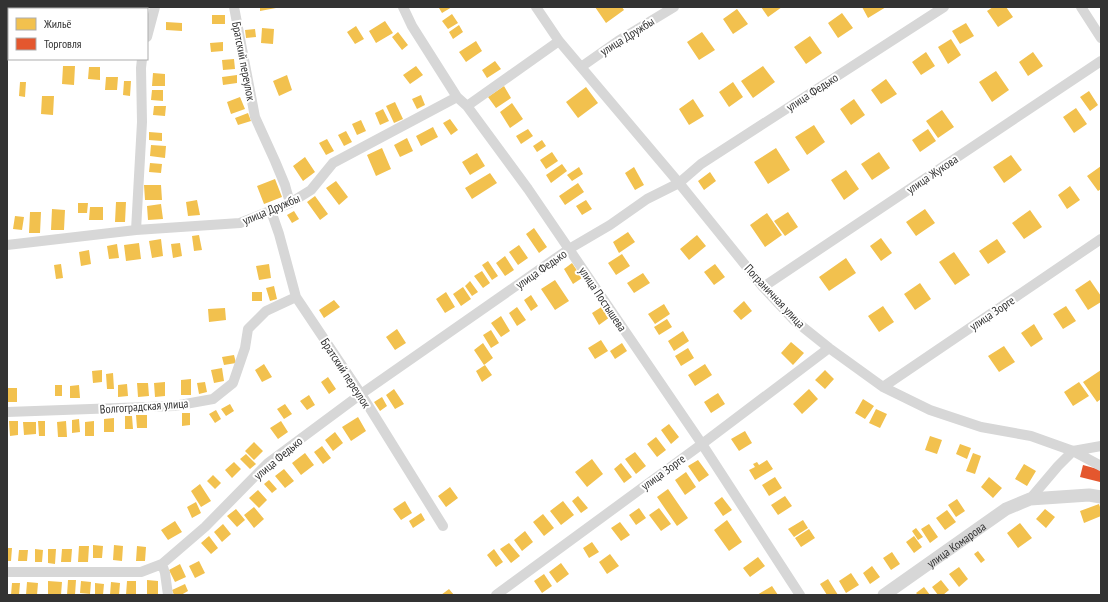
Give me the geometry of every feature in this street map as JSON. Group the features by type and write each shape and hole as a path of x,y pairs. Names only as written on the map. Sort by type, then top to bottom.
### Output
{"street":[{"path":"148,32 155,7"},
{"name":"Братский переулок","path":"234,7 255,117 285,185 290,203"},
{"name":"улица Постышева","path":"404,7 412,26 457,97 467,106 528,189 702,444 800,595"},
{"name":"Пограничная улица","path":"536,7 559,41 580,67 763,287 794,320 829,348 883,387 930,410 981,427 1031,436 1073,452 1101,466"},
{"name":"улица Дружбы","path":"580,67 618,41 674,7"},
{"name":"улица Федько","path":"7,572 141,572 164,568 268,463 361,394 569,249 610,225 647,199 678,183 701,164 944,7"},
{"path":"1081,7 1101,38"},
{"path":"467,106 559,41"},
{"path":"136,230 142,122 140,68 142,60"},
{"name":"улица Жукова","path":"763,287 1101,61"},
{"name":"улица Дружбы","path":"7,245 136,230 240,223 290,203 311,190 333,163 457,97"},
{"name":"Братский переулок","path":"271,211 279,234 296,297 361,394 444,526"},
{"name":"улица Зорге","path":"883,387 1101,239"},
{"name":"Волгоградская улица","path":"7,412 174,406 213,399 233,383 245,348 248,329 266,311 296,297"},
{"name":"улица Зорге","path":"496,595 702,444 829,348"},
{"path":"1073,452 1101,446"},
{"name":"улица Комарова","path":"1030,499 1058,466 1073,452"},
{"name":"улица Комарова","path":"884,595 1006,509 1030,499 1089,495 1101,497"},
{"path":"164,568 168,595"}],"building: Жильё":[{"path":"260,7 275,7 276,8 260,11"},
{"path":"452,7 442,13 439,8"},
{"path":"595,7 622,7 624,10 606,23"},
{"path":"761,7 782,7 768,17"},
{"path":"862,7 886,7 868,18"},
{"path":"993,7 1006,7 1013,17 998,27 987,11"},
{"path":"737,9 748,24 733,34 723,19"},
{"path":"842,13 853,28 838,38 828,23"},
{"path":"452,14 458,23 448,29 442,21"},
{"path":"212,15 225,15 225,24 212,24"},
{"path":"385,21 393,33 376,43 369,31"},
{"path":"166,22 182,23 182,31 166,30"},
{"path":"966,23 974,36 960,44 952,31"},
{"path":"459,25 463,32 453,39 449,32"},
{"path":"356,26 364,39 355,44 347,32"},
{"path":"262,28 274,29 273,44 261,43"},
{"path":"255,29 256,37 246,38 245,30"},
{"path":"398,32 408,45 402,50 392,37"},
{"path":"702,32 715,50 699,60 687,42"},
{"path":"810,36 822,53 806,64 794,47"},
{"path":"951,39 961,55 948,64 938,47"},
{"path":"476,41 482,51 466,62 459,52"},
{"path":"223,42 223,51 211,52 210,43"},
{"path":"926,52 935,66 921,75 912,62"},
{"path":"1033,52 1043,66 1028,76 1019,62"},
{"path":"234,59 235,69 223,70 222,60"},
{"path":"495,61 501,69 487,78 482,70"},
{"path":"63,66 75,66 74,85 62,84"},
{"path":"416,66 423,75 410,84 403,75"},
{"path":"763,66 775,82 753,98 741,81"},
{"path":"89,67 100,67 100,80 88,79"},
{"path":"996,71 1009,90 992,102 979,82"},
{"path":"153,73 165,74 165,86 152,86"},
{"path":"237,75 237,83 223,85 222,77"},
{"path":"287,75 292,90 279,96 273,81"},
{"path":"106,77 118,77 117,90 105,90"},
{"path":"886,79 897,94 881,104 871,90"},
{"path":"124,81 131,81 130,96 123,95"},
{"path":"20,82 26,82 25,97 19,96"},
{"path":"733,82 743,97 729,107 719,92"},
{"path":"504,86 511,98 496,108 488,97"},
{"path":"586,87 598,103 578,118 566,102"},
{"path":"152,90 163,90 163,101 151,100"},
{"path":"1089,91 1098,105 1090,111 1080,97"},
{"path":"421,95 425,105 417,109 412,99"},
{"path":"42,96 54,96 53,115 41,114"},
{"path":"240,97 245,109 231,114 227,102"},
{"path":"693,99 704,116 689,125 679,109"},
{"path":"854,99 865,115 851,125 840,109"},
{"path":"395,102 403,119 394,123 386,106"},
{"path":"512,103 523,119 510,128 500,112"},
{"path":"154,106 166,106 165,116 153,115"},
{"path":"1076,108 1087,124 1074,133 1063,117"},
{"path":"383,109 389,121 380,125 375,113"},
{"path":"942,110 954,127 938,138 926,121"},
{"path":"248,113 251,121 238,125 235,118"},
{"path":"450,119 458,130 451,135 443,123"},
{"path":"361,120 366,131 357,135 352,124"},
{"path":"814,125 825,142 807,155 795,137"},
{"path":"433,127 438,137 421,146 416,136"},
{"path":"528,129 533,136 521,144 516,136"},
{"path":"928,129 936,141 920,152 912,140"},
{"path":"346,131 352,142 344,146 338,135"},
{"path":"149,132 162,133 162,141 149,140"},
{"path":"407,138 413,151 400,157 394,145"},
{"path":"327,139 334,151 326,155 319,143"},
{"path":"542,140 546,146 537,152 533,146"},
{"path":"151,145 166,146 165,158 150,156"},
{"path":"382,148 391,169 376,176 367,155"},
{"path":"776,148 790,170 768,184 754,162"},
{"path":"552,152 558,161 546,169 540,160"},
{"path":"879,152 890,168 872,180 861,164"},
{"path":"477,153 485,166 470,175 462,162"},
{"path":"1011,155 1022,170 1004,183 993,167"},
{"path":"305,157 315,172 303,181 293,166"},
{"path":"150,163 162,164 161,173 149,172"},
{"path":"562,164 567,171 551,183 546,175"},
{"path":"1101,166 1101,189 1098,191 1087,176"},
{"path":"579,167 583,174 572,181 567,175"},
{"path":"634,167 644,185 635,190 625,173"},
{"path":"846,170 859,189 844,200 831,180"},
{"path":"710,172 716,181 704,190 698,181"},
{"path":"490,173 497,183 472,199 465,188"},
{"path":"275,179 282,197 264,204 257,186"},
{"path":"336,181 348,197 339,205 326,188"},
{"path":"578,183 584,192 565,205 559,196"},
{"path":"144,185 161,185 162,200 145,200"},
{"path":"1070,186 1080,200 1067,209 1058,195"},
{"path":"315,196 328,214 320,220 307,202"},
{"path":"197,200 200,215 188,216 186,202"},
{"path":"586,200 592,209 582,215 576,206"},
{"path":"116,202 126,202 125,222 115,222"},
{"path":"78,203 88,203 87,213 78,213"},
{"path":"161,204 163,219 148,220 147,206"},
{"path":"90,207 103,207 103,220 89,220"},
{"path":"52,209 65,210 64,230 51,230"},
{"path":"925,209 935,223 916,236 906,222"},
{"path":"1030,210 1042,227 1024,239 1012,223"},
{"path":"294,211 299,219 292,223 287,215"},
{"path":"30,212 41,212 40,233 29,233"},
{"path":"788,212 798,227 785,236 774,221"},
{"path":"767,213 782,235 765,247 750,225"},
{"path":"15,216 24,217 22,230 13,229"},
{"path":"534,228 547,247 539,253 526,234"},
{"path":"628,232 635,242 619,253 613,242"},
{"path":"199,235 202,250 194,251 192,236"},
{"path":"697,235 706,246 689,260 680,249"},
{"path":"881,238 892,253 881,261 870,246"},
{"path":"161,239 163,256 152,258 149,241"},
{"path":"997,239 1006,252 988,264 979,251"},
{"path":"139,243 141,259 126,261 124,245"},
{"path":"180,243 182,256 173,258 171,244"},
{"path":"117,244 119,258 109,259 107,246"},
{"path":"519,245 528,258 518,265 509,252"},
{"path":"89,250 91,264 81,266 79,252"},
{"path":"954,252 970,275 955,285 939,262"},
{"path":"622,254 630,266 616,275 608,263"},
{"path":"505,256 514,270 505,276 496,263"},
{"path":"846,258 856,273 829,291 819,277"},
{"path":"488,261 498,276 492,280 482,265"},
{"path":"572,263 582,278 573,284 564,269"},
{"path":"61,264 63,278 56,279 54,265"},
{"path":"269,264 271,278 259,280 256,266"},
{"path":"715,264 725,277 714,285 704,272"},
{"path":"482,271 490,283 483,288 474,276"},
{"path":"643,273 650,283 634,293 627,283"},
{"path":"555,280 569,301 555,310 541,289"},
{"path":"1090,280 1101,296 1101,302 1088,310 1075,290"},
{"path":"470,281 478,292 472,296 465,286"},
{"path":"920,283 931,299 915,310 904,294"},
{"path":"274,286 277,299 270,301 266,288"},
{"path":"463,287 471,299 461,306 453,294"},
{"path":"252,292 262,292 262,301 252,301"},
{"path":"446,292 455,307 445,313 436,299"},
{"path":"531,295 538,306 531,311 524,300"},
{"path":"334,300 340,307 324,318 319,310"},
{"path":"744,301 752,311 741,320 733,311"},
{"path":"664,304 670,314 655,324 648,314"},
{"path":"603,306 610,317 599,325 592,313"},
{"path":"883,306 894,322 879,332 868,316"},
{"path":"1066,306 1076,321 1063,329 1053,314"},
{"path":"517,307 526,320 517,326 509,313"},
{"path":"225,308 226,320 209,322 208,309"},
{"path":"501,316 510,331 501,337 491,323"},
{"path":"667,319 672,327 659,335 654,327"},
{"path":"1034,324 1043,339 1031,347 1021,333"},
{"path":"397,329 406,343 395,350 386,337"},
{"path":"491,330 499,343 491,348 483,335"},
{"path":"683,331 689,341 674,351 668,341"},
{"path":"601,340 608,351 595,359 588,348"},
{"path":"791,342 804,353 793,365 781,353"},
{"path":"483,343 493,358 484,365 474,350"},
{"path":"622,343 627,351 615,359 610,351"},
{"path":"1004,346 1015,362 999,372 988,356"},
{"path":"688,348 694,358 681,366 675,356"},
{"path":"234,355 236,363 224,365 222,357"},
{"path":"264,364 272,377 262,382 255,370"},
{"path":"705,364 712,375 695,386 688,375"},
{"path":"485,365 492,375 482,382 476,371"},
{"path":"222,368 224,381 214,383 211,370"},
{"path":"102,370 102,382 93,383 92,371"},
{"path":"825,370 834,379 825,389 815,380"},
{"path":"1101,370 1101,399 1097,402 1083,382"},
{"path":"113,373 114,389 107,389 106,374"},
{"path":"328,377 336,389 329,394 321,382"},
{"path":"191,379 191,395 181,395 181,380"},
{"path":"165,382 165,396 155,397 154,383"},
{"path":"205,382 207,392 199,394 197,383"},
{"path":"1079,382 1089,396 1073,406 1064,392"},
{"path":"137,383 148,383 149,396 138,397"},
{"path":"127,384 128,396 118,397 118,385"},
{"path":"55,385 62,385 62,396 55,396"},
{"path":"79,385 80,398 70,398 70,386"},
{"path":"7,388 17,388 17,402 7,402"},
{"path":"394,389 404,404 395,409 386,395"},
{"path":"809,389 818,399 802,414 793,404"},
{"path":"718,393 725,404 711,413 704,402"},
{"path":"309,395 315,405 307,410 300,401"},
{"path":"382,397 387,406 380,411 374,402"},
{"path":"863,399 874,406 865,419 855,413"},
{"path":"230,404 234,411 226,416 221,409"},
{"path":"285,404 292,414 284,419 277,409"},
{"path":"876,409 887,414 880,428 869,423"},
{"path":"216,410 221,419 215,423 209,414"},
{"path":"182,413 190,413 190,425 182,426"},
{"path":"136,415 147,415 147,428 137,428"},
{"path":"125,416 132,416 133,429 125,429"},
{"path":"358,417 366,431 351,441 342,427"},
{"path":"114,418 114,432 104,432 104,419"},
{"path":"79,419 80,432 72,433 72,420"},
{"path":"9,421 18,421 18,435 10,436"},
{"path":"38,421 45,421 45,436 39,436"},
{"path":"66,421 67,437 58,437 57,422"},
{"path":"94,421 94,436 85,436 85,422"},
{"path":"281,421 288,432 278,439 270,428"},
{"path":"23,422 36,422 36,434 24,435"},
{"path":"669,424 679,437 671,444 661,430"},
{"path":"745,431 752,443 739,451 731,439"},
{"path":"335,432 343,443 333,451 325,440"},
{"path":"930,436 942,440 937,454 925,450"},
{"path":"656,437 666,450 657,457 647,444"},
{"path":"254,442 263,451 254,460 245,451"},
{"path":"960,444 971,448 967,459 956,454"},
{"path":"322,446 331,458 323,464 314,452"},
{"path":"635,452 646,466 636,474 625,459"},
{"path":"305,453 314,465 301,475 292,463"},
{"path":"973,453 981,456 975,474 966,471"},
{"path":"246,454 256,464 250,469 240,459"},
{"path":"592,459 603,474 587,487 575,472"},
{"path":"698,460 709,475 699,482 688,466"},
{"path":"767,460 773,469 755,480 749,470 755,467 753,464 757,462 759,465"},
{"path":"234,462 241,469 232,478 225,470"},
{"path":"621,463 632,477 624,483 614,469"},
{"path":"1024,464 1036,471 1027,486 1015,479"},
{"path":"284,469 294,481 285,488 275,476"},
{"path":"686,472 696,487 685,495 675,480"},
{"path":"213,475 221,483 215,489 207,481"},
{"path":"775,477 782,488 769,496 762,485"},
{"path":"989,477 1002,488 993,498 981,487"},
{"path":"269,480 277,489 272,493 264,484"},
{"path":"200,484 211,501 201,507 191,491"},
{"path":"450,487 458,498 446,507 438,496"},
{"path":"668,489 688,518 677,526 657,497"},
{"path":"258,490 267,500 259,508 249,498"},
{"path":"578,496 588,508 581,513 572,501"},
{"path":"785,496 792,506 778,515 771,505"},
{"path":"722,497 732,510 723,516 714,503"},
{"path":"957,499 965,511 956,517 948,505"},
{"path":"405,501 412,513 401,520 393,509"},
{"path":"563,501 574,515 561,525 550,511"},
{"path":"196,502 201,513 192,518 187,507"},
{"path":"1099,504 1101,516 1084,523 1080,511"},
{"path":"254,507 264,519 254,528 244,515"},
{"path":"639,508 646,518 636,525 629,515"},
{"path":"659,508 671,524 661,531 649,515"},
{"path":"236,509 245,520 237,527 227,516"},
{"path":"1045,509 1055,517 1046,528 1036,519"},
{"path":"947,510 956,522 945,530 936,518"},
{"path":"421,513 425,520 413,528 409,521"},
{"path":"543,514 554,528 544,536 533,522"},
{"path":"727,520 742,542 729,551 714,530"},
{"path":"803,520 808,528 794,537 788,529"},
{"path":"175,521 182,532 168,540 161,530"},
{"path":"620,522 630,535 621,541 611,528"},
{"path":"1020,523 1032,538 1018,548 1007,533"},
{"path":"223,524 231,534 222,542 214,532"},
{"path":"929,524 938,537 930,543 921,529"},
{"path":"916,528 923,537 918,540 912,531"},
{"path":"809,529 815,538 801,547 795,538"},
{"path":"525,531 533,542 522,551 514,540"},
{"path":"209,536 218,548 211,554 201,543"},
{"path":"914,536 922,547 914,553 906,542"},
{"path":"592,542 599,552 589,558 583,548"},
{"path":"509,543 520,556 511,563 500,549"},
{"path":"93,545 103,546 102,558 93,558"},
{"path":"114,545 123,546 122,561 113,560"},
{"path":"79,546 89,546 88,562 78,562"},
{"path":"137,546 146,547 145,561 136,561"},
{"path":"7,548 12,548 11,561 7,561"},
{"path":"35,549 43,550 42,562 35,562"},
{"path":"48,549 56,549 55,564 48,563"},
{"path":"62,549 72,549 71,562 61,562"},
{"path":"494,549 503,562 496,567 487,555"},
{"path":"19,550 28,550 27,561 18,561"},
{"path":"978,551 985,560 981,563 974,554"},
{"path":"892,552 900,564 891,570 883,558"},
{"path":"610,554 619,566 607,574 599,562"},
{"path":"758,557 765,566 750,577 743,568"},
{"path":"199,561 205,573 195,578 189,566"},
{"path":"561,563 569,574 557,583 549,572"},
{"path":"180,564 186,577 175,582 169,570"},
{"path":"872,566 880,577 870,584 863,573"},
{"path":"959,567 968,579 959,587 949,574"},
{"path":"851,573 859,585 846,593 839,581"},
{"path":"544,574 552,586 542,593 534,581"},
{"path":"828,579 838,595 827,595 820,584"},
{"path":"68,580 76,580 75,595 67,595"},
{"path":"147,580 158,581 158,595 147,595"},
{"path":"941,580 949,590 943,595 938,595 932,587"},
{"path":"48,581 62,582 61,595 48,594"},
{"path":"81,581 91,582 90,594 80,593"},
{"path":"127,581 136,581 136,595 126,595"},
{"path":"27,582 38,583 37,595 26,595"},
{"path":"111,582 120,583 119,595 110,595"},
{"path":"12,583 20,583 19,595 11,595"},
{"path":"95,583 104,584 103,595 95,595"},
{"path":"185,584 188,591 181,595 174,595 172,590"},
{"path":"772,586 778,595 757,595"},
{"path":"924,587 930,595 918,595 916,593"},
{"path":"449,589 454,595 441,595"}],"building: Торговля":[{"path":"1083,465 1101,470 1100,482 1080,477"}]}
